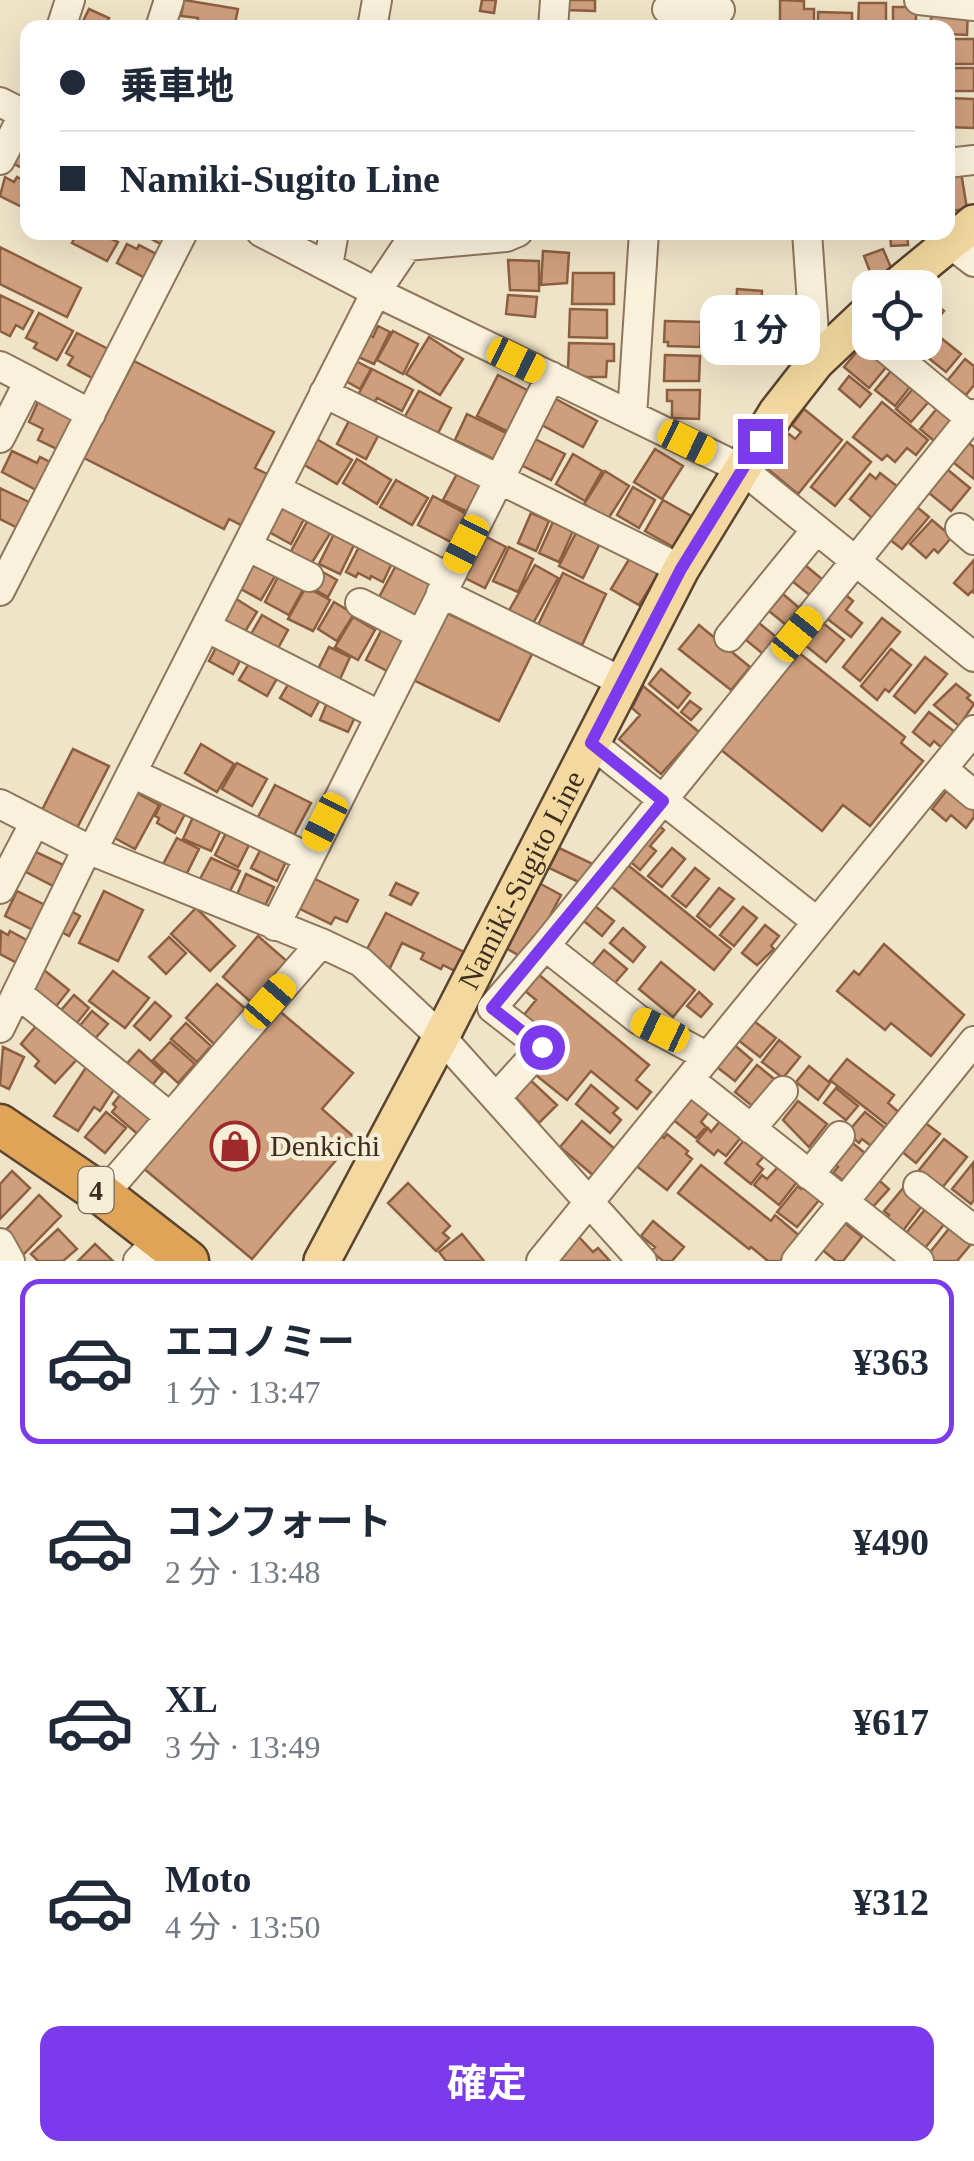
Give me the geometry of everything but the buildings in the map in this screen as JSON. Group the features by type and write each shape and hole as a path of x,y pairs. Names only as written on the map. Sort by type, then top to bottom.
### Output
{"highway":[{"name":"4","path":"0,1125 103,1195 162,1254"}],"main road":[{"path":"922,270 965,242"},
{"name":"Namiki-Sugito Line","path":"322,1261 681,569 777,412 816,362 852,339"}],"street":[{"path":"918,0 974,6"},
{"path":"667,12 720,10"},
{"path":"0,160 19,108"},
{"path":"0,591 180,240"},
{"path":"277,240 742,469 974,657"},
{"path":"328,266 333,240"},
{"path":"0,1028 376,292 407,246 481,240"},
{"path":"632,416 643,240"},
{"path":"808,240 816,362"},
{"path":"496,1098 542,1047 492,1008 972,417 905,360"},
{"path":"0,366 91,414"},
{"path":"275,926 551,376"},
{"path":"0,438 29,381"},
{"path":"324,393 681,569"},
{"path":"276,489 622,682"},
{"path":"730,637 816,530"},
{"path":"247,546 309,577"},
{"path":"360,603 420,634"},
{"path":"206,627 379,716"},
{"path":"541,1261 974,730"},
{"path":"591,743 816,921"},
{"path":"943,769 974,795"},
{"path":"132,772 307,858"},
{"path":"0,804 89,850 361,962 441,1037 642,1261"},
{"path":"0,890 35,822"},
{"path":"103,1195 321,943"},
{"path":"545,946 639,1020 706,1056"},
{"path":"17,993 170,1117"},
{"path":"796,1261 974,1041"},
{"path":"690,1080 919,1261"},
{"path":"751,1129 783,1091"},
{"path":"809,1175 840,1136"},
{"path":"918,1186 974,1230"},
{"path":"0,1243 10,1261"}],"place":[{"name":"Denkichi","path":"235,1146"}],"route":[{"path":"542,1047 492,1008 663,801 591,743 681,569 760,441"}]}
